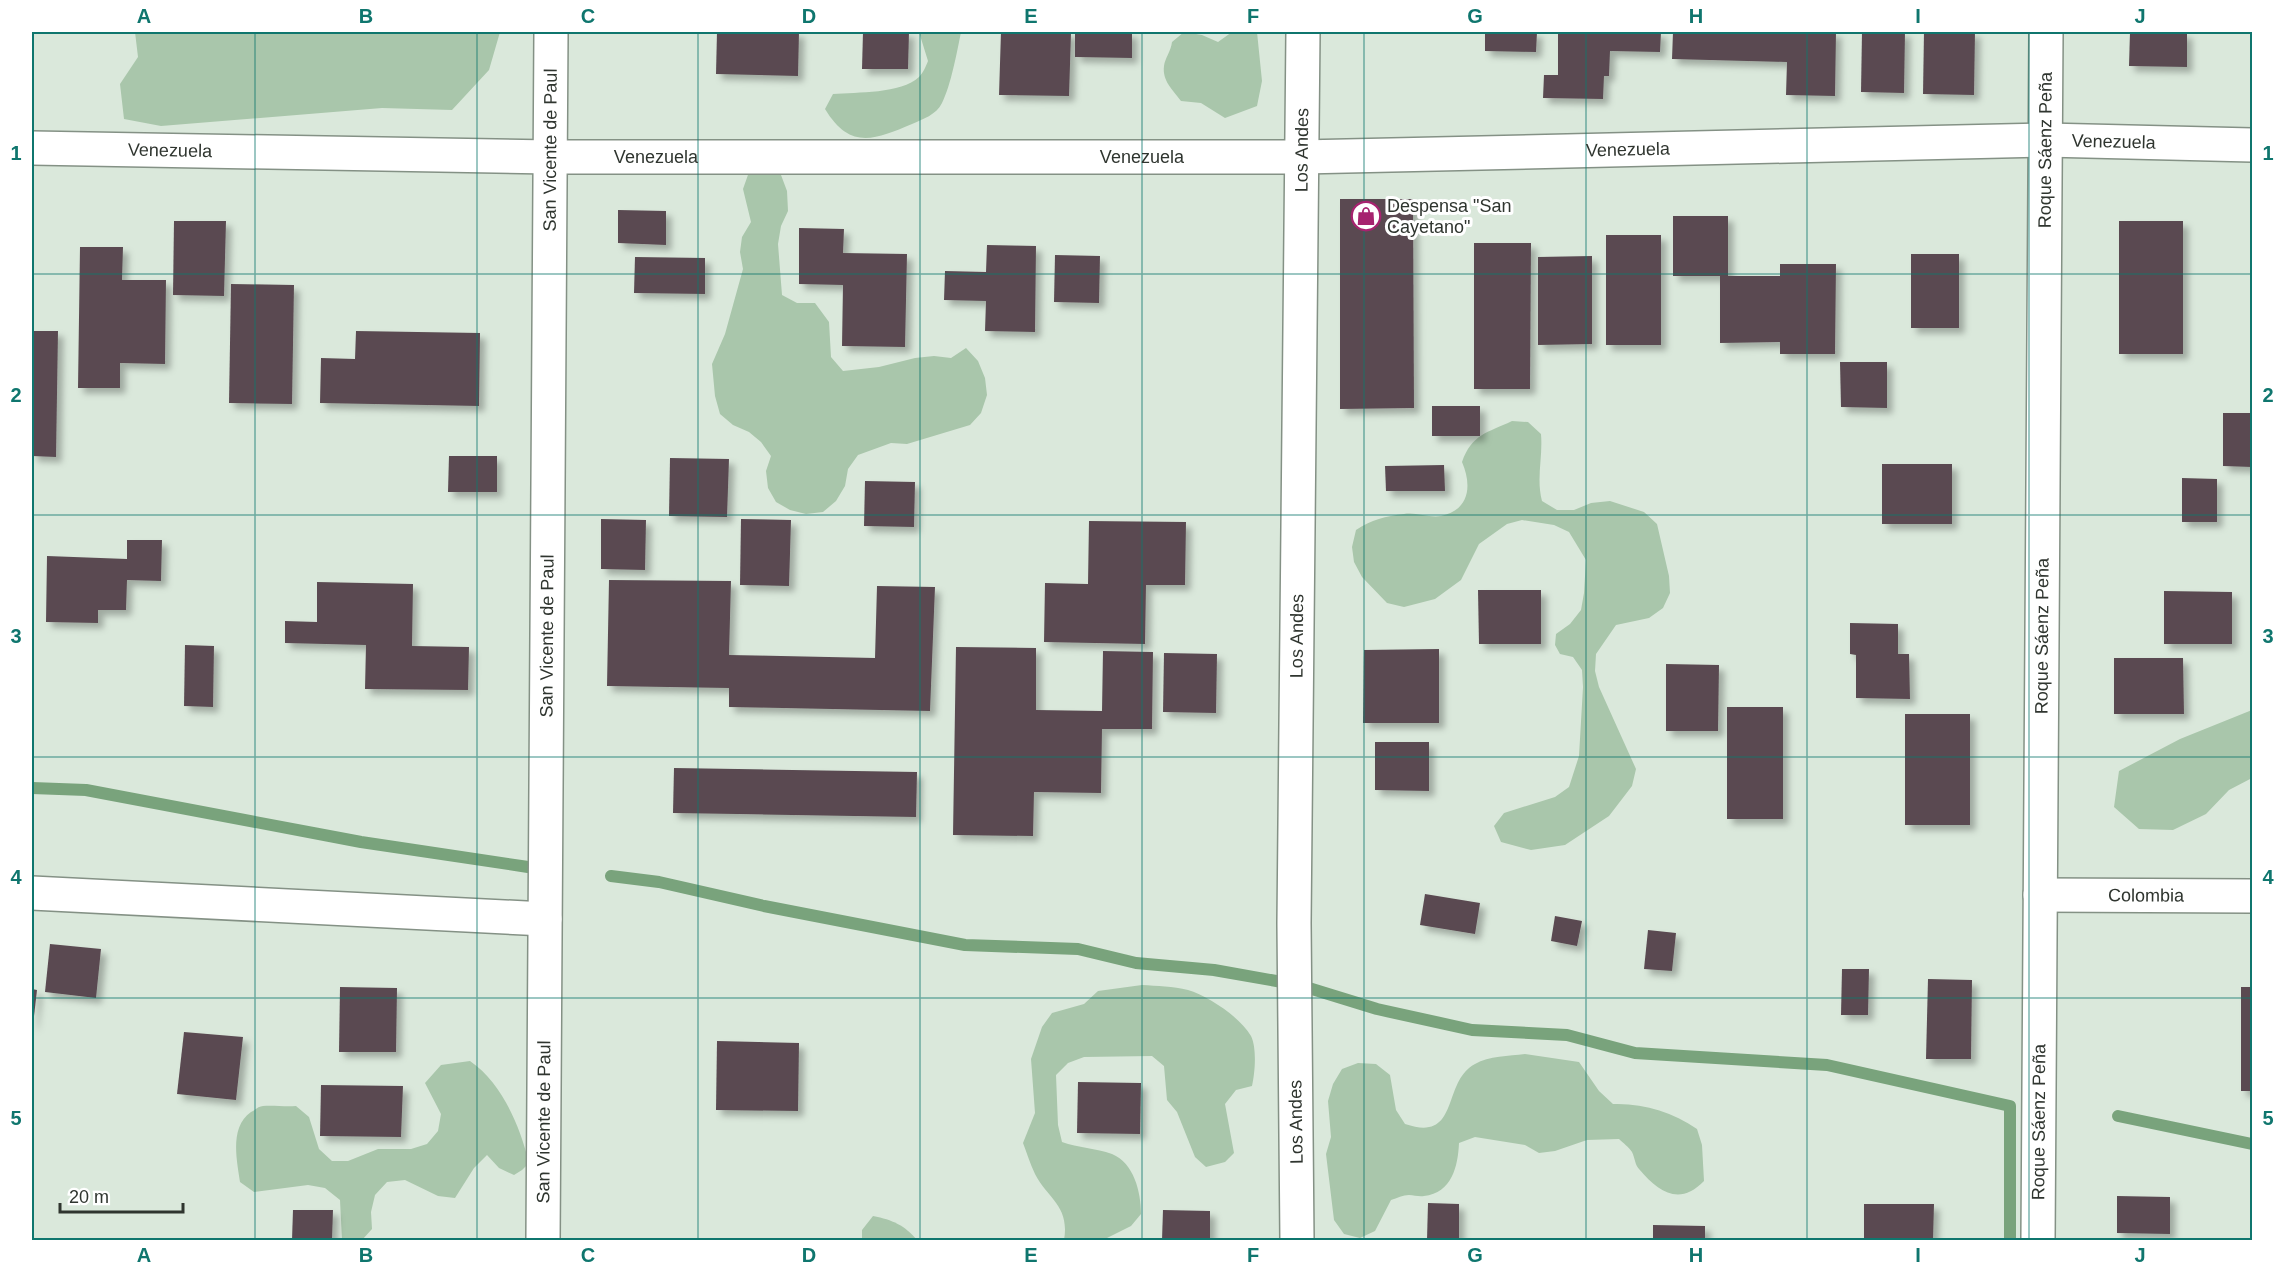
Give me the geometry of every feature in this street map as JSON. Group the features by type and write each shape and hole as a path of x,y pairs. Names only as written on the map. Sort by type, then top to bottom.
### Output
{"street":[{"name":"San Vicente de Paul","path":"543,1240 550,32"},
{"name":"Los Andes","path":"1297,1240 1294,923 1303,32"},
{"name":"Roque Sáenz Peña","path":"2038,1240 2046,32"},
{"name":"Venezuela","path":"32,148 550,158 1302,158 2046,140 2253,145"},
{"path":"32,893 545,919"},
{"name":"Colombia","path":"2040,895 2253,896"}],"green space":[{"path":"135,32 500,32 489,70 452,110 382,108 161,126 124,119 120,84 138,57"},
{"path":"919,32 961,32 951,78 939,107 933,114 886,134 864,138 844,131 825,109 833,94 890,89 911,83 919,77 928,61"},
{"path":"1184,32 1202,35 1218,42 1232,32 1257,32 1262,81 1257,106 1225,118 1201,103 1181,101 1166,81 1164,66 1172,42"},
{"path":"766,166 781,175 787,191 788,211 781,226 778,244 782,295 797,303 815,303 829,322 831,357 843,371 879,367 915,358 934,356 951,358 966,348 978,361 985,378 987,395 981,413 970,425 907,444 891,443 858,455 848,469 845,486 836,501 823,512 806,514 790,510 776,502 768,488 766,471 771,456 761,442 749,432 733,425 720,414 715,396 712,364 725,334 743,269 740,252 742,237 751,222 743,189 749,172"},
{"path":"1512,421 1528,422 1541,434 1540,493 1542,501 1557,510 1574,510 1591,503 1610,501 1644,512 1657,524 1669,576 1670,593 1663,608 1649,618 1616,625 1596,654 1595,671 1599,687 1636,769 1632,786 1609,816 1565,845 1531,850 1501,842 1494,826 1504,813 1555,797 1569,787 1579,756 1582,670 1573,657 1560,654 1555,645 1556,634 1570,624 1581,610 1586,560 1569,532 1554,525 1522,520 1507,524 1479,544 1461,580 1435,599 1404,607 1387,603 1362,577 1354,562 1352,547 1356,530 1373,521 1409,514 1441,516 1458,508 1466,495 1467,479 1462,462 1466,453 1481,436"},
{"path":"2252,710 2252,778 2229,790 2206,814 2173,830 2139,829 2114,807 2119,771 2180,739"},
{"path":"1142,985 1177,988 1196,993 1232,1015 1251,1036 1255,1054 1252,1086 1236,1090 1225,1104 1234,1153 1225,1162 1206,1167 1195,1157 1177,1112 1167,1100 1164,1066 1152,1056 1084,1057 1068,1063 1056,1075 1058,1125 1062,1142 1106,1152 1120,1158 1135,1179 1140,1197 1141,1214 1131,1226 1103,1240 1064,1240 1065,1228 1061,1211 1040,1183 1023,1143 1035,1113 1031,1059 1042,1027 1052,1013 1084,1004 1098,991"},
{"path":"1525,1054 1579,1062 1599,1091 1613,1104 1647,1107 1678,1118 1697,1129 1702,1145 1704,1181 1695,1189 1678,1195 1662,1190 1639,1169 1632,1152 1619,1139 1587,1140 1555,1151 1539,1153 1525,1145 1475,1137 1459,1143 1452,1177 1441,1190 1424,1196 1407,1195 1391,1200 1375,1231 1360,1238 1344,1234 1334,1220 1326,1154 1331,1137 1328,1101 1333,1084 1342,1069 1358,1063 1376,1064 1390,1075 1396,1110 1405,1124 1423,1128 1435,1125 1443,1118 1458,1084 1475,1064 1493,1058"},
{"path":"470,1061 491,1081 515,1120 529,1163 514,1175 499,1168 487,1155 474,1168 455,1198 438,1196 405,1180 387,1182 375,1195 371,1212 372,1229 362,1240 342,1240 340,1200 325,1188 308,1185 254,1192 240,1182 236,1155 237,1135 244,1118 258,1107 296,1106 309,1117 319,1149 332,1161 348,1161 378,1149 411,1149 427,1144 438,1131 441,1114 425,1083 441,1065"},
{"path":"873,1216 898,1224 917,1240 862,1240 862,1230"}],"building":[{"path":"717,32 799,32 798,76 716,74"},
{"path":"863,32 909,32 908,69 862,69"},
{"path":"1001,32 1071,32 1069,96 999,95"},
{"path":"1075,32 1132,32 1132,58 1075,57"},
{"path":"1485,32 1537,32 1536,52 1485,51"},
{"path":"1558,32 1661,32 1660,52 1610,51 1609,76 1604,76 1603,99 1543,98 1544,75 1558,75"},
{"path":"1673,32 1836,32 1835,96 1786,95 1787,62 1672,59"},
{"path":"1862,32 1905,32 1904,93 1861,92"},
{"path":"1924,32 1975,32 1974,95 1923,94"},
{"path":"2130,32 2187,33 2187,67 2129,66"},
{"path":"1340,199 1413,199 1414,408 1340,409"},
{"path":"618,210 666,211 666,245 618,243"},
{"path":"1673,216 1728,216 1728,276 1780,276 1780,264 1836,264 1835,354 1780,354 1780,342 1720,343 1720,276 1673,276"},
{"path":"174,221 226,221 224,296 173,295"},
{"path":"2119,221 2183,221 2183,354 2119,354"},
{"path":"799,228 844,229 843,253 907,254 905,347 842,346 843,285 799,284"},
{"path":"1606,235 1661,235 1661,345 1606,345"},
{"path":"1474,243 1531,243 1530,389 1474,389"},
{"path":"987,245 1036,246 1035,332 985,331 986,301 944,300 945,271 986,272"},
{"path":"80,247 123,247 122,280 166,280 165,364 120,363 120,388 78,388"},
{"path":"1911,254 1959,254 1959,328 1911,328"},
{"path":"1055,255 1100,256 1099,303 1054,302"},
{"path":"1592,256 1592,344 1538,345 1538,257"},
{"path":"635,257 705,258 705,294 634,293"},
{"path":"231,284 294,285 292,404 229,403"},
{"path":"32,331 58,331 56,457 32,456"},
{"path":"356,331 480,333 479,406 320,403 321,358 355,359"},
{"path":"1840,362 1887,362 1887,408 1841,407"},
{"path":"1432,406 1480,406 1480,436 1432,436"},
{"path":"2223,413 2252,413 2252,467 2223,466"},
{"path":"449,456 497,456 497,492 448,492"},
{"path":"670,458 729,459 727,517 669,516"},
{"path":"1882,464 1952,464 1952,524 1882,524"},
{"path":"1444,465 1445,491 1386,491 1385,466"},
{"path":"2182,478 2217,479 2217,522 2182,522"},
{"path":"865,481 915,482 914,527 864,526"},
{"path":"601,519 646,520 645,570 601,569"},
{"path":"741,519 791,520 789,586 740,585"},
{"path":"1089,521 1186,522 1185,585 1146,585 1145,644 1044,642 1045,583 1088,584"},
{"path":"127,540 162,540 161,581 127,580 126,610 98,610 98,623 46,622 47,556 127,559"},
{"path":"609,580 731,581 729,655 875,658 877,586 935,587 930,711 729,707 729,688 607,686"},
{"path":"317,582 413,584 412,646 469,647 468,690 365,689 366,645 285,643 285,621 317,622"},
{"path":"1478,590 1541,590 1541,644 1479,644"},
{"path":"2164,591 2232,592 2232,644 2164,644"},
{"path":"1850,623 1898,624 1898,654 1909,654 1910,699 1856,698 1856,655 1850,654"},
{"path":"185,645 214,646 213,707 184,706"},
{"path":"956,647 1036,648 1036,710 1102,711 1103,651 1153,652 1152,729 1102,729 1101,793 1034,792 1033,836 953,835"},
{"path":"1439,649 1439,723 1363,723 1364,650"},
{"path":"1164,653 1217,654 1216,713 1163,712"},
{"path":"2114,658 2183,658 2184,714 2114,714"},
{"path":"1666,664 1719,665 1718,731 1666,731"},
{"path":"1727,707 1783,707 1783,819 1727,819"},
{"path":"1905,714 1970,714 1970,825 1905,825"},
{"path":"1375,742 1429,742 1429,791 1375,790"},
{"path":"674,768 917,772 916,817 673,813"},
{"path":"1425,894 1480,903 1475,934 1420,925"},
{"path":"1555,916 1582,921 1577,946 1551,941"},
{"path":"1648,930 1676,933 1672,971 1644,969"},
{"path":"50,944 101,949 96,998 45,992"},
{"path":"1842,969 1869,969 1868,1015 1841,1015"},
{"path":"1928,979 1972,980 1971,1059 1926,1059"},
{"path":"340,987 397,988 396,1052 339,1052"},
{"path":"2241,987 2252,987 2252,1091 2241,1091"},
{"path":"32,989 37,990 33,1025 32,1024"},
{"path":"184,1032 243,1037 236,1100 177,1094"},
{"path":"717,1041 799,1043 798,1111 716,1110"},
{"path":"1078,1082 1141,1083 1140,1134 1077,1133"},
{"path":"321,1085 403,1086 401,1137 320,1136"},
{"path":"2117,1196 2170,1197 2170,1234 2117,1233"},
{"path":"1428,1203 1459,1204 1459,1240 1427,1240"},
{"path":"1864,1204 1934,1204 1933,1240 1864,1240"},
{"path":"293,1210 333,1210 332,1240 292,1240"},
{"path":"1163,1210 1210,1211 1210,1240 1162,1240"},
{"path":"1653,1225 1705,1226 1705,1240 1653,1240"}],"waterway":[{"path":"32,788 86,790 361,842 528,867"},
{"path":"611,876 659,882 764,906 965,945 1078,949 1136,963 1214,970 1299,985 1377,1009 1472,1030 1567,1035 1635,1053 1827,1065 2010,1106 2010,1240"},
{"path":"2118,1116 2252,1144"}],"place":[{"name":"Despensa \"San Cayetano\"","path":"1366,216"}]}
